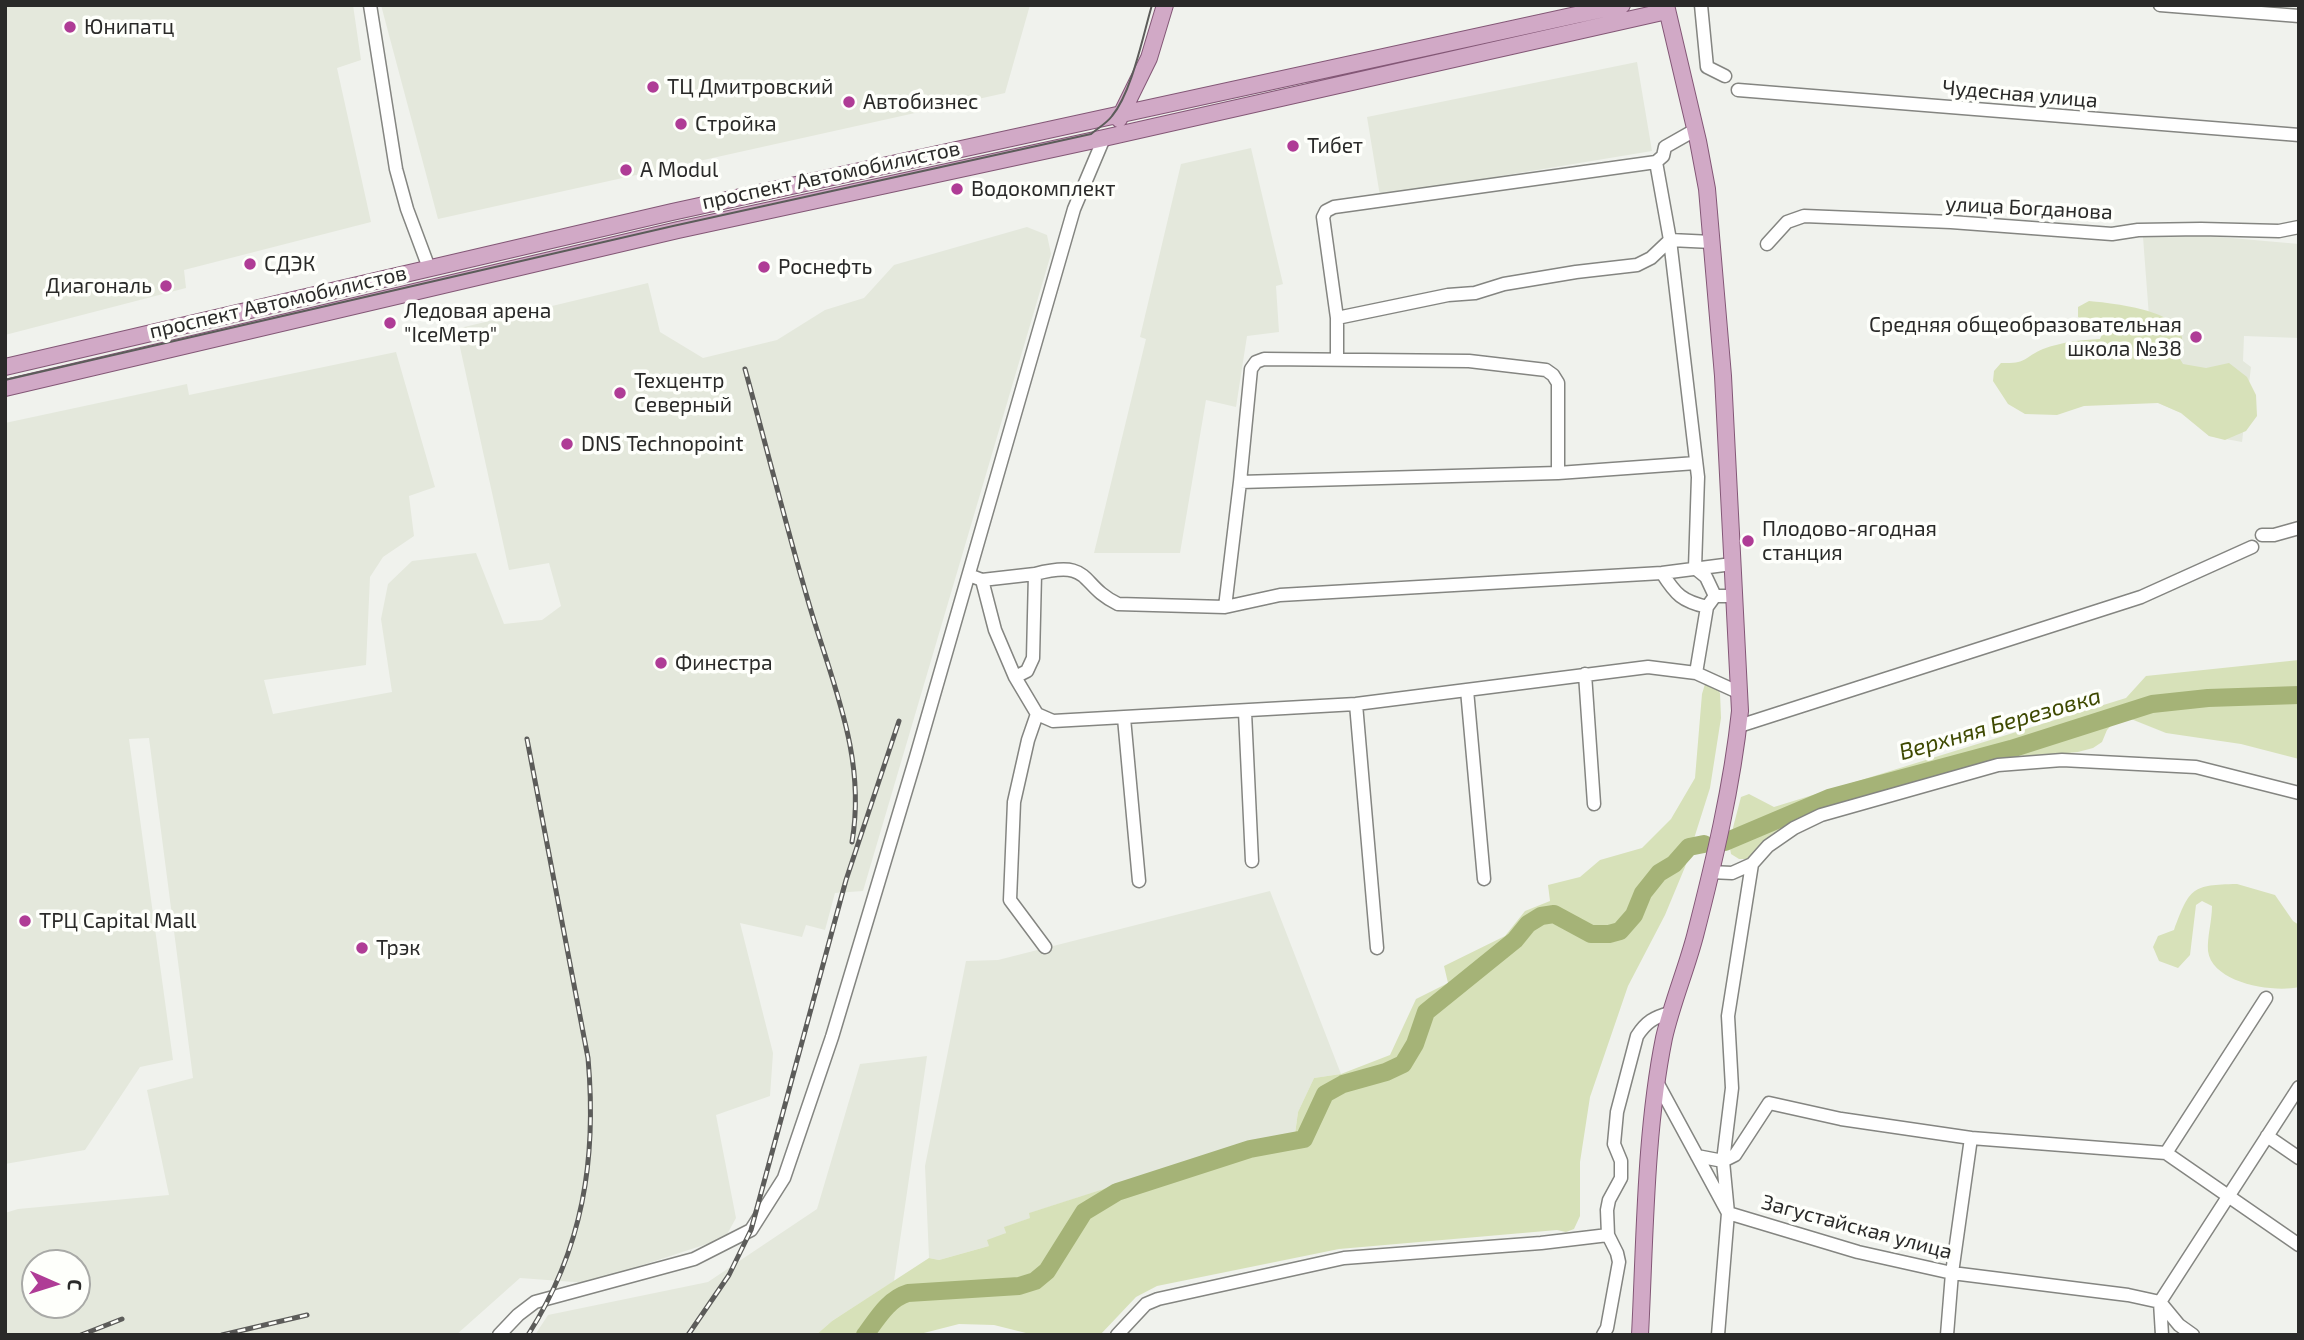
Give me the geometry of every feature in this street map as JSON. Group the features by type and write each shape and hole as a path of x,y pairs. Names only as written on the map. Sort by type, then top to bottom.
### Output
{"main road":[{"path":"1104,138 1123,114 1149,58 1165,5"},
{"name":"проспект Автомобилистов","path":"5,367 672,212 1622,5"},
{"name":"проспект Автомобилистов","path":"5,388 678,230 1104,138 1667,8"},
{"path":"1640,1335 1657,1082 1670,1013 1694,938 1710,873 1736,748 1741,693 1733,596 1723,376 1707,190 1667,8"}],"street":[{"path":"370,5 396,169 407,209 429,268"},
{"path":"1701,5 1707,67 1725,76"},
{"path":"2160,5 2299,16"},
{"name":"Чудесная улица","path":"1738,90 2299,135"},
{"path":"1337,359 1337,318 1322,217 1326,211 1345,206 1656,162 1663,156 1665,147 1695,130"},
{"path":"499,1335 535,1302 694,1259 751,1230 784,1178 832,1037 1074,209 1104,138"},
{"path":"1656,162 1674,259 1682,353 1696,463 1695,568"},
{"name":"улица Богданова","path":"1767,244 1787,222 1804,216 1951,222 2112,233 2201,229 2279,231 2299,227"},
{"path":"1337,318 1448,295 1475,293 1504,284 1637,265 1651,258 1670,240 1712,242"},
{"path":"1225,607 1251,369 1256,362 1264,359 1469,361 1546,370 1553,374 1558,383 1558,473"},
{"path":"1240,482 1558,473 1696,463"},
{"path":"2262,535 2274,535 2299,528"},
{"path":"1739,726 2141,597 2252,547"},
{"path":"969,575 982,580 1059,569 1080,572 1111,601 1118,604 1225,607 1280,595 1661,573 1732,564"},
{"path":"1695,568 1706,577 1715,596"},
{"path":"1661,573 1685,601 1707,607"},
{"path":"1015,677 1027,671 1033,658 1035,574"},
{"path":"982,580 995,630 1015,677 1037,714 1053,722 1356,704 1648,667 1696,673 1741,693"},
{"path":"1715,596 1733,596"},
{"path":"1696,673 1707,607 1715,596"},
{"path":"1585,674 1594,804"},
{"path":"1467,690 1484,879"},
{"path":"1356,704 1377,948"},
{"path":"1245,712 1252,861"},
{"path":"1037,714 1028,740 1014,802 1010,900 1045,947"},
{"path":"1124,718 1139,881"},
{"path":"1710,873 1732,873 1752,864 1776,840 1821,815 1998,765 2062,760 2196,767 2299,793"},
{"path":"1718,1335 1728,1213 1723,1161 1732,1088 1728,1016 1752,864"},
{"path":"2166,1153 2266,998"},
{"path":"1606,1332 1619,1262 1608,1235 1609,1200 1622,1168 1614,1144 1617,1112 1637,1036 1643,1026 1656,1016 1670,1013"},
{"name":"Загустайская улица","path":"1657,1082 1728,1213 1858,1252 1952,1273 2128,1294 2160,1302"},
{"path":"2162,1335 2160,1302 2299,1087"},
{"path":"1697,1156 1723,1161 1735,1155 1769,1103 1841,1119 1971,1138 2166,1153 2299,1245"},
{"path":"2267,1136 2299,1158"},
{"path":"1947,1335 1952,1273 1971,1138"},
{"path":"1117,1335 1146,1304 1158,1298 1344,1258 1541,1243 1608,1235"},
{"path":"2160,1302 2179,1325 2193,1335"}],"shaded area":[{"path":"5,5 353,5 361,60 337,68 371,222 184,270 186,288 5,335"},
{"path":"381,5 1030,5 1005,93 438,219"},
{"path":"1637,62 1652,151 1380,196 1367,117"},
{"path":"1251,148 1283,284 1276,286 1279,332 1247,336 1236,407 1206,400 1180,553 1094,553 1146,339 1140,337 1181,164"},
{"path":"1027,227 1047,235 1051,254 863,891 835,893 825,930 806,925 802,937 740,923 773,1053 770,1096 716,1115 736,1218 725,1238 588,1283 520,1278 456,1335 5,1335 5,1213 18,1209 169,1195 147,1090 193,1078 149,738 129,739 173,1060 140,1067 85,1150 5,1164 5,423 187,384 189,395 396,352 435,487 409,496 414,536 383,557 370,577 366,665 264,680 273,714 392,692 381,619 388,584 412,561 476,553 504,624 542,620 561,606 549,563 509,570 456,329 648,283 660,332 703,358 777,340 825,310 864,298 894,265"},
{"name":"Средняя общеобразовательная школа №38","path":"2197,235 2299,244 2299,338 2244,336 2243,361 2251,367 2242,442 2209,436 2181,413 2158,403 2143,237"},
{"path":"1270,891 1341,1074 1314,1078 1298,1112 1295,1134 1203,1157 1030,1213 1031,1218 1005,1227 1006,1233 989,1246 939,1260 929,1258 925,1166 966,961 998,960"},
{"path":"927,1056 894,1281 832,1321 816,1335 535,1335 548,1315 708,1282 817,1209 860,1064"}],"green space":[{"path":"2089,301 2128,306 2158,315 2179,328 2182,340 2177,354 2183,364 2206,368 2229,363 2247,377 2256,395 2257,416 2246,431 2225,440 2209,436 2181,413 2158,403 2084,406 2057,415 2025,414 2008,404 1993,381 1994,371 2001,363 2021,361 2057,345 2100,339 2104,330 2101,322 2078,317 2078,307"},
{"path":"2299,660 2299,759 2241,744 2166,733 2131,719 2117,719 2107,730 2102,742 2093,748 1998,760 1827,805 1765,840 1750,859 1739,859 1731,854 1729,843 1741,797 1749,794 1774,807 2126,698 2146,676"},
{"path":"1705,684 1714,685 1720,693 1721,718 1710,788 1685,867 1665,915 1628,986 1590,1097 1580,1162 1580,1216 1574,1229 1566,1232 1557,1230 1339,1249 1157,1286 1136,1297 1100,1335 1034,1335 994,1325 959,1324 916,1335 816,1335 832,1321 929,1258 939,1260 989,1246 987,1240 1006,1233 1004,1227 1030,1218 1029,1213 1203,1157 1295,1134 1298,1112 1314,1078 1341,1074 1390,1055 1416,999 1448,983 1444,966 1505,936 1525,911 1550,901 1548,885 1580,877 1600,860 1642,848 1671,819 1695,778"},
{"path":"2237,884 2275,895 2293,921 2299,925 2299,987 2260,987 2220,971 2212,962 2208,951 2212,906 2202,901 2196,905 2190,955 2178,968 2159,961 2153,947 2158,936 2174,930 2184,905 2195,891 2210,886"}],"waterway":[{"name":"Верхняя Березовка","path":"1725,842 1829,798 2011,749 2152,704 2208,698 2299,695"},
{"path":"865,1335 889,1305 908,1293 1019,1286 1035,1281 1047,1271 1084,1212 1117,1192 1250,1149 1304,1139 1325,1094 1343,1084 1386,1072 1403,1064 1415,1044 1426,1012 1515,940 1528,924 1541,916 1554,914 1591,934 1620,931 1634,915 1643,893 1659,873 1674,864 1689,847 1704,844"}],"tram line":[{"path":"5,380 673,226 1091,134 1110,119 1119,106 1136,63 1152,5"}],"railway":[{"path":"745,369 799,569 844,717 855,778 852,842"},
{"path":"688,1335 729,1275 751,1230 846,880 899,721"},
{"path":"527,739 588,1058 590,1095 587,1167 574,1236 547,1303 528,1335"},
{"path":"222,1335 307,1315"},
{"path":"81,1335 122,1319"}],"place":[{"name":"Юнипатц","path":"70,27"},
{"name":"ТЦ Дмитровский","path":"653,87"},
{"name":"Автобизнес","path":"849,102"},
{"name":"Стройка","path":"681,124"},
{"name":"Тибет","path":"1293,146"},
{"name":"A Modul","path":"626,170"},
{"name":"Водокомплект","path":"957,189"},
{"name":"СДЭК","path":"250,264"},
{"name":"Роснефть","path":"764,267"},
{"name":"Диагональ","path":"166,286"},
{"name":"Ледовая арена \"IceМетр\"","path":"390,323"},
{"name":"Средняя общеобразовательная школа №38","path":"2196,337"},
{"name":"Техцентр Северный","path":"620,393"},
{"name":"DNS Technopoint","path":"567,444"},
{"name":"Плодово-ягодная станция","path":"1748,541"},
{"name":"Финестра","path":"661,663"},
{"name":"ТРЦ Capital Mall","path":"25,921"},
{"name":"Трэк","path":"362,948"}]}
